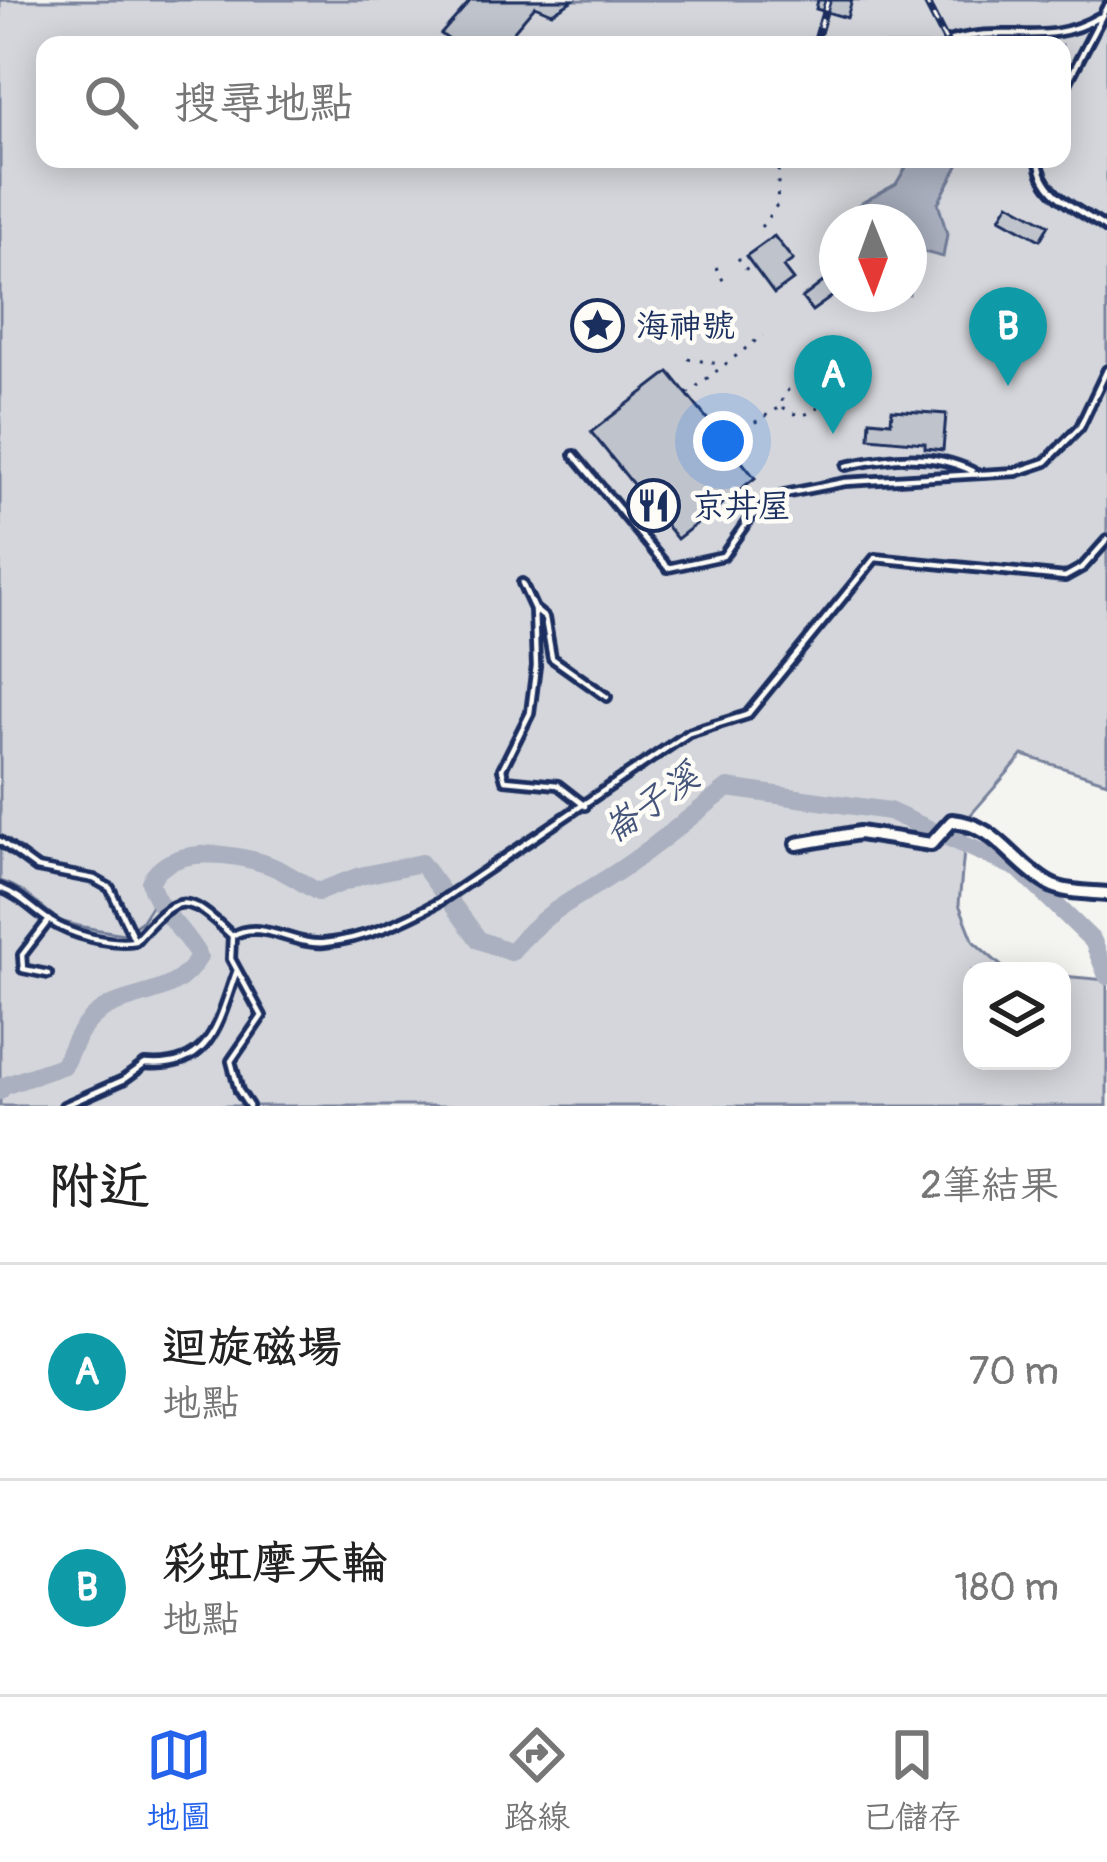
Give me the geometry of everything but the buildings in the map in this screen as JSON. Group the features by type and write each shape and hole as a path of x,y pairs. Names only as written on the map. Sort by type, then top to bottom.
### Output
{"street":[{"path":"797,844 859,833 932,844 952,821 971,823 985,828 1045,882 1061,889 1107,894"}],"lane":[{"path":"1071,75 1107,6"},
{"path":"964,36 980,31 1055,35 1075,31 1099,17"},
{"path":"1039,168 1049,188 1066,204 1107,229"},
{"path":"574,455 668,568 723,556 749,519 784,494 845,482 1016,472 1046,462 1080,428 1107,370"},
{"path":"846,466 892,456 925,458 954,463 977,474"},
{"path":"232,936 247,930 320,944 404,921 585,806 689,733 747,715 875,559 1065,577 1083,567 1107,540"},
{"path":"522,583 534,609 536,666 530,713 502,769 505,780 558,784 585,806"},
{"path":"534,609 545,618 552,658 608,697"},
{"path":"0,841 37,868 94,879 110,888 135,941"},
{"path":"0,888 49,920 120,943 135,941 166,907 183,902 208,913 232,936 231,959 262,1016 232,1061 238,1091 249,1106"},
{"path":"48,974 23,969 22,955 49,920"},
{"path":"64,1106 123,1081 145,1064 170,1066 193,1058 212,1037 238,969"}],"path":[{"path":"761,227 777,205 779,168"},
{"path":"738,258 748,272"},
{"path":"716,268 726,286"},
{"path":"687,394 763,334"},
{"path":"688,359 722,364"},
{"path":"782,406 782,397 794,383 807,381"},
{"path":"782,406 802,415 812,414 822,404"},
{"path":"724,441 782,406"}],"shaded area":[{"path":"0,0 1107,0 1107,782 1023,755 967,819 959,904 974,942 997,962 963,962 963,1070 1071,1070 1071,977 1107,980 1107,1106 0,1106"}],"water":[{"path":"906,168 957,168 938,203 947,234 943,257 927,253 927,204 860,204 896,184"}],"waterway":[{"name":"崙子溪","path":"452,904 479,940 511,952 551,914 636,859 728,788 889,811 931,830"},
{"name":"崙子溪","path":"947,837 1019,869 1093,941 1107,976"},
{"name":"崙子溪","path":"0,1091 64,1065 94,1016 176,981 199,957 150,882 172,862 203,855 252,860 318,892 360,876 421,863 441,890"},
{"path":"0,881 24,892 62,922 123,934 141,922 155,900"}],"railway":[{"path":"818,36 828,0"},
{"path":"925,0 943,36"}],"place":[{"name":"海神號","path":"597,325"},
{"name":"彩虹摩天輪","path":"1008,386"},
{"name":"迴旋磁場","path":"833,434"},
{"name":"京丼屋","path":"653,505"}]}
